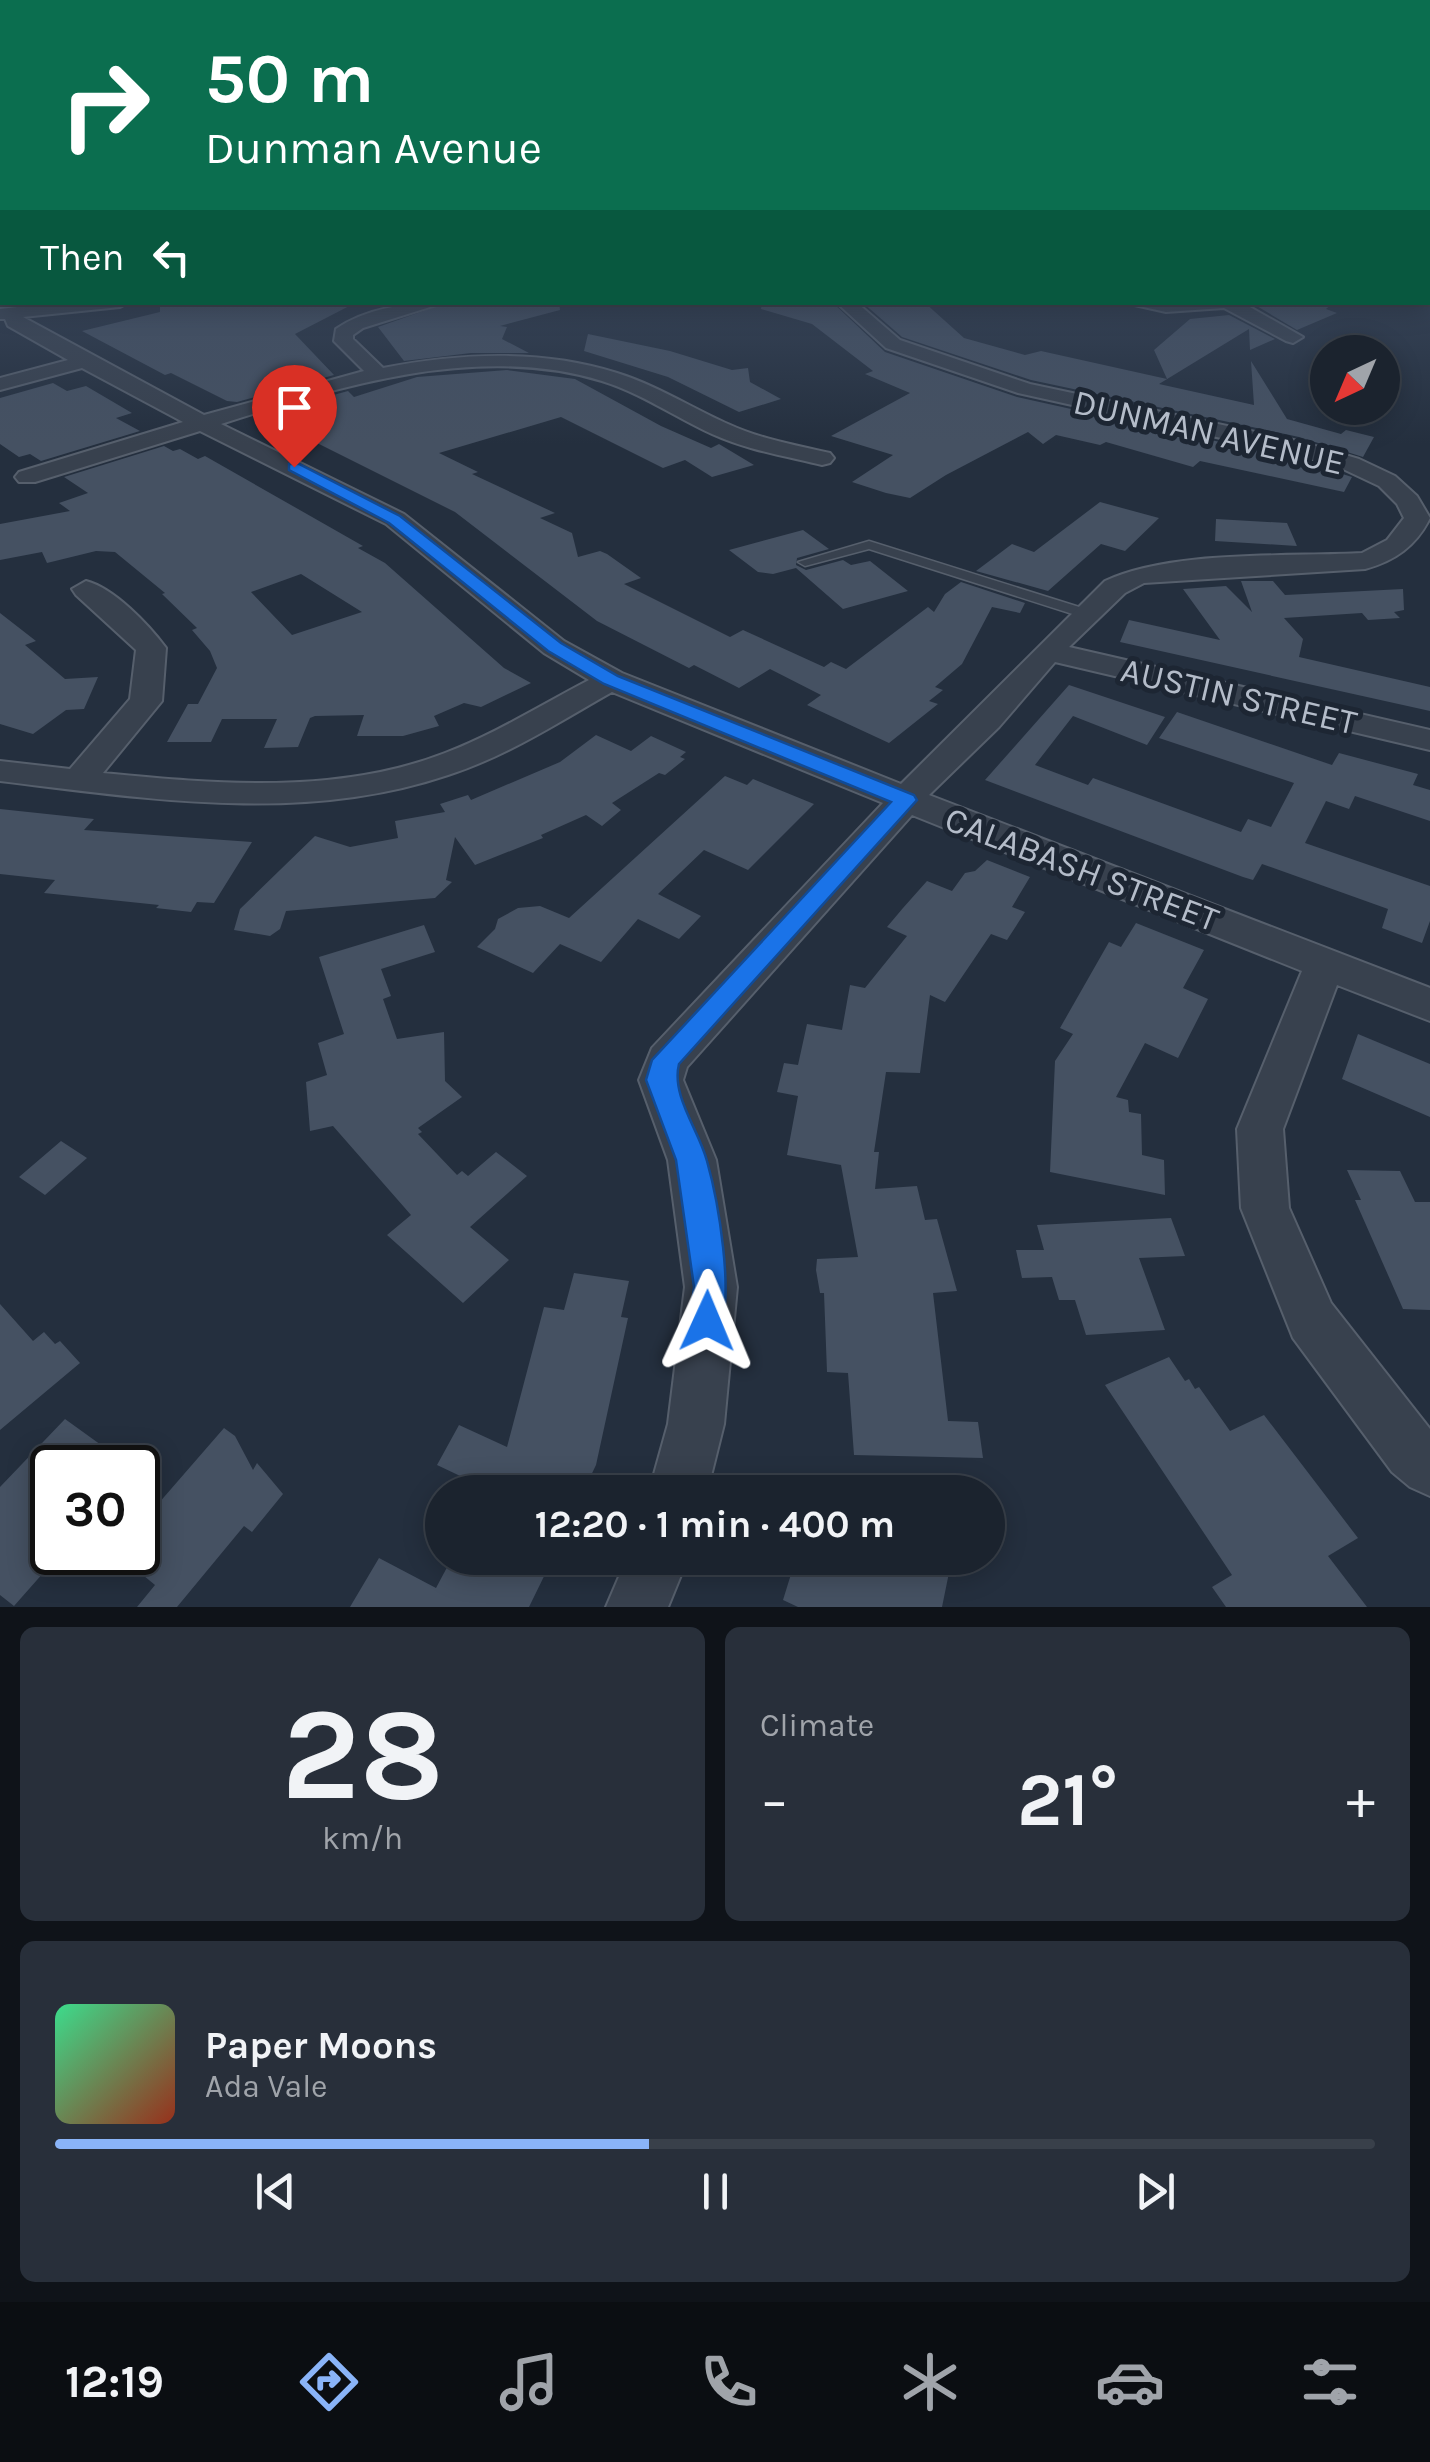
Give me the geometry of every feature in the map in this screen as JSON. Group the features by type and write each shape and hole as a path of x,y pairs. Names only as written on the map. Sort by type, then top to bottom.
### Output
{"street":[{"path":"6,314 92,305"},
{"path":"376,372 344,341 342,333 356,324 425,305"},
{"name":"DUNMAN AVENUE","path":"682,1475 696,1424 710,1287 692,1160 661,1080 666,1060 906,800 1115,587 1136,576 1164,570 1365,561 1388,553 1408,537 1417,518 1408,501 1387,482 1351,464 1298,448 1025,390 893,344 848,305"},
{"path":"1148,305 1203,305"},
{"path":"1232,305 1293,337"},
{"name":"CALABASH STREET","path":"6,314 85,361 394,520 554,647 611,680 1430,1005"},
{"path":"0,384 85,361"},
{"path":"28,476 376,372 475,363 570,368 638,386 723,430 822,458"},
{"path":"80,780 146,701 151,648 116,612 86,590"},
{"name":"AUSTIN STREET","path":"1048,651 1430,740"},
{"path":"0,771 237,794 334,789 430,770 478,752 611,680"},
{"path":"1325,964 1260,1129 1265,1208 1312,1320 1412,1452 1430,1467"},
{"path":"636,1607 650,1575"}],"lane":[{"path":"805,562 869,545 1087,614"}],"building":[{"path":"351,305 295,334 334,375 237,402 227,401 171,373 165,375 82,331 160,312 160,306"},
{"path":"440,305 559,305 560,310 500,326 507,327 502,339 529,353 471,353 404,361 378,327"},
{"path":"762,305 835,305 885,352 1017,397 1292,458 1352,477 1344,492 1200,461 1193,467 1106,442 1100,445 1056,435 1043,444 1028,432 910,498 886,493 852,482 893,455 831,436 910,393 865,374 873,371 812,324 761,309"},
{"path":"865,305 927,305 964,338 1025,355 1041,351 1167,379 1154,350 1190,319 1229,315 1275,339 1250,350 1249,329 1159,384 1254,405 1251,361 1287,419 1341,434 1346,430 1374,437 1363,457 1299,437 1031,380 902,337"},
{"path":"1255,305 1331,305 1326,309 1337,313 1297,330"},
{"path":"588,334 670,351 732,370 748,368 750,382 781,399 739,412 668,377 584,351"},
{"path":"507,370 575,379 661,426 711,448 719,444 754,465 712,477 685,460 663,468 561,417 439,453 478,472 472,474 555,513 540,518 572,533 578,557 600,551 607,554 641,578 624,584 730,637 743,630 824,667 831,662 846,669 928,607 934,612 945,594 961,582 1025,603 1020,613 992,607 962,664 935,687 943,690 929,701 938,704 889,743 807,705 821,695 770,669 739,688 694,665 689,668 597,621 455,512 261,415 348,391 354,397 417,377"},
{"path":"53,383 67,391 86,386 132,413 116,418 140,431 41,461 30,454 19,457 0,444 0,398"},
{"path":"164,446 198,459 205,456 363,546 358,548 385,563 504,668 531,683 481,707 464,703 434,716 439,726 403,736 357,736 364,715 315,716 310,718 298,747 264,748 277,719 222,719 211,742 167,742 188,704 198,704 217,668 210,651 192,630 197,628 162,594 165,593 115,552 96,551 47,563 42,552 0,560 0,524 70,511 59,503 88,493 64,477","holes":["301,574 362,612 292,635 251,592"]},
{"path":"1100,502 1159,518 1125,551 1101,544 1048,591 976,571 1012,544 1034,552"},
{"path":"1216,519 1287,523 1297,546 1215,541"},
{"path":"803,530 829,549 797,558 796,565 806,570 843,560 851,565 870,561 908,591 843,609 796,568 773,574 758,572 729,550"},
{"path":"1241,581 1273,581 1285,595 1403,589 1404,610 1394,612 1400,618 1368,620 1362,613 1284,618 1303,639 1299,657 1430,687 1430,711 1120,642 1129,620 1220,640 1183,589 1226,586 1252,612"},
{"path":"0,613 36,641 25,645 65,679 98,677 84,709 66,710 33,734 0,724"},
{"path":"1069,685 1165,717 1147,745 1073,716 1035,765 1088,785 1093,778 1241,832 1248,819 1271,827 1294,783 1159,738 1177,712 1332,765 1339,753 1418,774 1413,785 1430,790 1430,821 1355,796 1349,809 1326,801 1305,843 1430,886 1430,921 1422,943 1382,928 1388,909 1262,864 1253,880 1243,877 985,780"},
{"path":"596,735 631,751 651,736 686,752 680,757 685,759 665,775 659,773 612,803 621,810 602,826 586,815 541,835 543,838 475,865 455,837 446,880 452,882 435,898 286,911 280,929 270,936 234,930 240,909 315,836 350,847 398,838 395,821 445,812 440,804 468,795 471,800 560,762"},
{"path":"725,776 747,785 753,779 814,804 748,870 704,850 658,894 701,916 679,939 638,919 601,962 560,944 533,973 477,947 495,929 498,919 518,908 540,906 569,918"},
{"path":"0,809 94,819 84,830 252,842 214,903 197,902 191,912 156,908 159,905 44,893 55,880 0,874"},
{"path":"987,860 1030,877 1012,907 1025,912 1007,940 991,934 945,1002 930,995 920,1073 886,1072 874,1152 879,1152 875,1189 917,1186 925,1220 937,1219 957,1291 933,1293 948,1421 978,1422 983,1458 854,1455 848,1373 827,1372 824,1293 820,1293 816,1270 817,1259 858,1257 841,1165 787,1155 798,1096 777,1092 784,1063 798,1065 807,1024 842,1030 850,985 865,988 907,936 887,927 927,881 952,891 965,873 975,871"},
{"path":"1136,923 1204,950 1183,988 1208,999 1178,1058 1145,1043 1116,1097 1128,1100 1129,1112 1141,1114 1142,1155 1164,1160 1165,1195 1050,1172 1055,1061 1073,1034 1060,1028 1109,942 1121,947"},
{"path":"424,925 435,952 381,969 391,996 383,999 397,1039 444,1032 445,1081 462,1097 418,1128 422,1132 418,1134 457,1175 462,1171 468,1176 496,1152 527,1176 470,1227 509,1260 463,1303 387,1235 411,1215 333,1126 310,1131 306,1082 327,1075 318,1043 344,1034 319,957"},
{"path":"1358,1034 1430,1064 1430,1117 1342,1079"},
{"path":"61,1141 87,1158 45,1195 19,1177"},
{"path":"1347,1170 1400,1171 1415,1202 1430,1202 1430,1310 1403,1309 1355,1200 1361,1200"},
{"path":"1171,1218 1185,1256 1139,1258 1165,1330 1086,1335 1075,1300 1059,1300 1052,1277 1022,1278 1016,1250 1044,1250 1037,1225"},
{"path":"574,1273 629,1281 621,1317 628,1318 591,1475 458,1475 437,1465 459,1425 507,1447 544,1307 564,1310"},
{"path":"0,1304 33,1341 44,1332 55,1344 60,1341 80,1363 0,1430"},
{"path":"1169,1357 1185,1381 1189,1379 1195,1389 1199,1387 1230,1431 1264,1415 1358,1538 1328,1556 1367,1607 1226,1607 1212,1587 1232,1575 1105,1385"},
{"path":"65,1419 101,1445 40,1445"},
{"path":"224,1428 235,1436 253,1470 257,1463 283,1494 252,1532 244,1526 177,1607 137,1607 155,1585 143,1575 160,1575 160,1502"},
{"path":"30,1456 30,1575 41,1575 14,1606 0,1595 0,1487"},
{"path":"379,1558 436,1588 443,1575 545,1575 529,1607 350,1607"},
{"path":"791,1575 949,1575 942,1607 798,1607 783,1600"}],"route":[{"path":"294,467 394,520 554,647 611,680 906,800 666,1060 661,1080 692,1160 710,1287 707,1321"}]}
